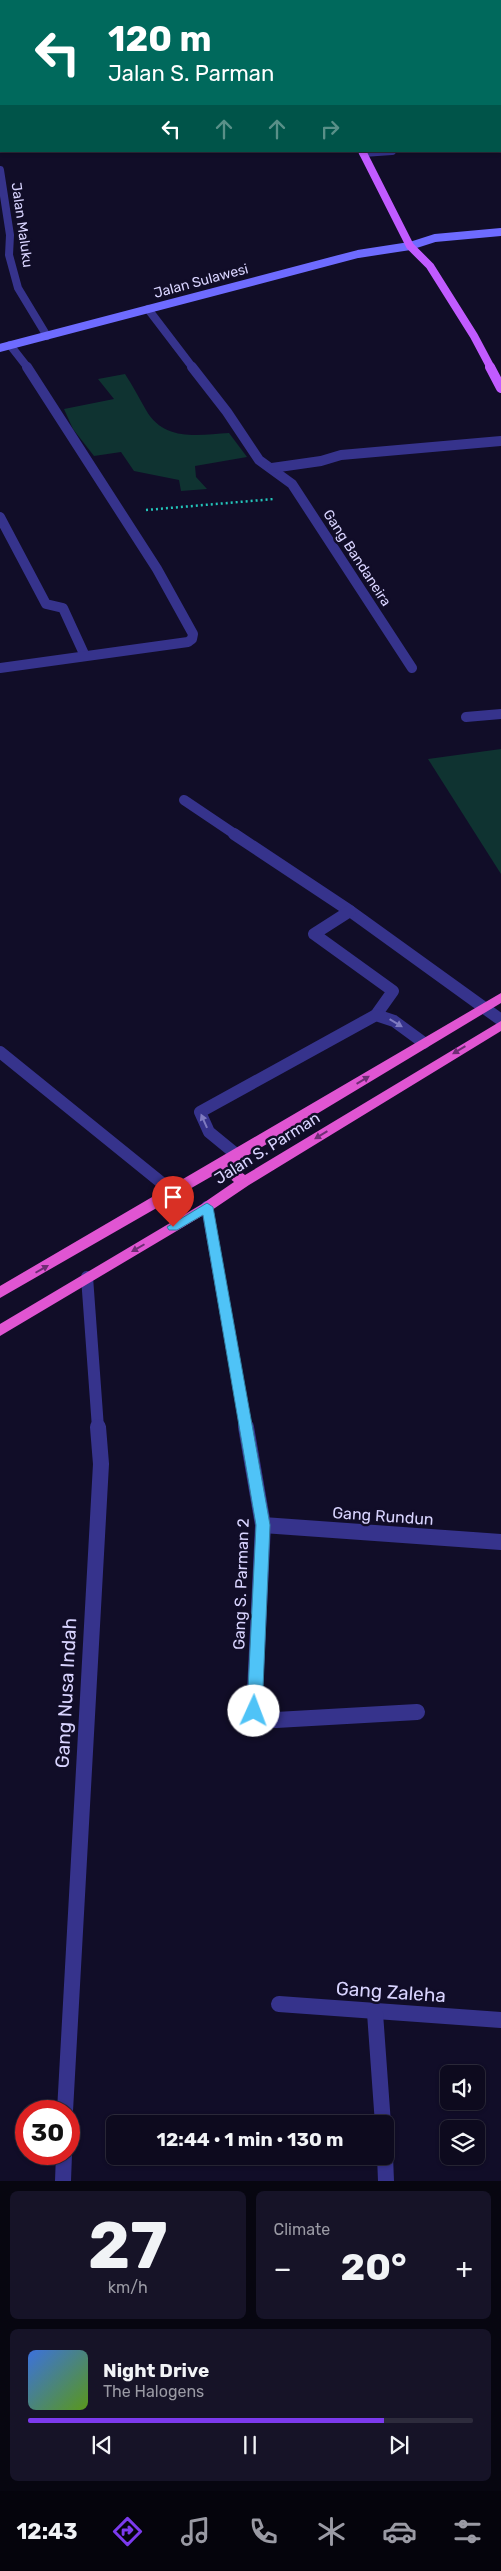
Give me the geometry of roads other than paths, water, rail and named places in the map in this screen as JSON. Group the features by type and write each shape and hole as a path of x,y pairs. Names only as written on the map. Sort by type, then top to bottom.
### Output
{"highway":[{"name":"Jalan S. Parman","path":"0,1293 222,1164 501,997"},
{"name":"Jalan S. Parman","path":"0,1331 87,1277 207,1207 244,1182 501,1025"},
{"path":"222,1164 244,1182"}],"main road":[{"path":"363,152 410,246 430,266 474,336 501,388"},
{"name":"Jalan Sulawesi","path":"5,346 358,254 410,246 435,238 501,232"}],"street":[{"name":"Jalan Maluku","path":"0,170 10,235 10,255 18,288 47,336"},
{"name":"Gang Bandaneira","path":"148,309 260,460 292,484 412,668"},
{"path":"0,668 188,642 192,639 193,634 157,569 27,367 5,346"},
{"path":"272,468 328,460 341,455 501,441"},
{"path":"0,517 46,604 63,608 85,656"},
{"path":"466,717 501,714"},
{"path":"184,800 350,911 501,1020"},
{"path":"237,1155 208,1132 200,1112 376,1014 393,991 314,934 350,911"},
{"path":"376,1014 394,1021 424,1043"},
{"path":"0,1052 173,1192"},
{"name":"Gang S. Parman 2","path":"207,1207 263,1525 254,1709 261,1718 276,1720 417,1712"},
{"name":"Gang Nusa Indah","path":"66,2100 101,1464 87,1277"},
{"name":"Gang Rundun","path":"263,1525 501,1542"},
{"name":"Gang Zaleha","path":"279,2004 375,2013 501,2020"},
{"path":"375,2013 382,2115"},
{"path":"63,2181 64,2165"},
{"path":"385,2165 386,2181"}]}
